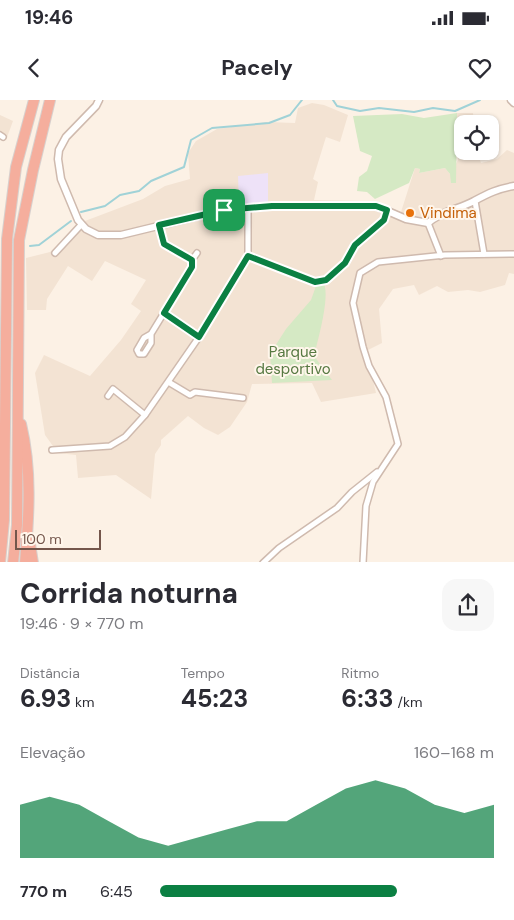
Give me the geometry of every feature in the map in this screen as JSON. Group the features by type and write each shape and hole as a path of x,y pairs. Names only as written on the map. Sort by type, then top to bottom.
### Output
{"highway":[{"path":"0,562 4,520 7,239 16,167 34,100"},
{"path":"13,562 17,525 19,240 50,100"},
{"path":"17,408 27,447 30,490 25,562"},
{"path":"0,432 4,417"},
{"path":"28,526 33,562"}],"street":[{"path":"99,100 96,106 66,137 59,150 61,179 68,201 81,225 98,235 120,235 248,207 376,206 406,218 428,223 454,207 474,201 489,192 514,186"},
{"path":"511,100 514,103"},
{"path":"474,201 484,254"},
{"path":"52,450 110,446 125,437 145,415 170,383 248,256 248,207"},
{"path":"248,256 315,282 326,280 345,263 355,245 384,220 387,210"},
{"path":"428,223 441,256"},
{"path":"55,253 81,225"},
{"path":"159,225 164,244 192,260"},
{"path":"151,334 192,267 192,260 197,253"},
{"path":"363,562 366,506 373,482 398,444 386,398 369,366 353,303 360,273 378,262 441,256 514,254"},
{"path":"164,313 199,337"},
{"path":"170,383 190,395 195,392 243,398"},
{"path":"108,396 115,387 145,415"},
{"path":"262,562 337,508 352,492 382,469"}],"shaded area":[{"path":"312,103 324,105 348,115 340,142 326,137 313,179 318,182 314,200 359,201 384,205 401,212 415,168 420,169 419,173 445,168 450,174 458,160 480,160 481,163 499,160 499,157 507,150 514,153 514,274 509,273 505,285 480,292 468,290 448,292 437,286 419,295 414,285 393,289 379,309 382,343 366,351 376,393 321,402 312,383 252,384 247,402 230,427 218,435 204,428 188,416 161,440 161,445 155,454 151,499 116,475 78,478 76,455 58,453 45,435 35,373 44,355 90,376 121,340 141,311 131,304 146,280 105,261 92,281 68,266 47,299 46,310 27,310 26,258 50,252 85,221 143,199 165,186 190,179 188,153 196,141 217,129 267,122 295,123 298,108"},
{"path":"457,113 473,113 473,115 457,115"},
{"path":"0,115 13,121 6,140 0,138"},
{"path":"268,173 268,202 239,205 238,176"}],"green space":[{"path":"457,113 457,115 454,115 456,183 451,183 450,174 445,168 419,173 420,169 415,168 409,183 375,199 367,192 357,191 359,177 367,171 372,156 360,151 353,116 402,114 424,118"},
{"name":"Parque desportivo","path":"324,284 325,308 314,356 332,380 272,383 270,354 286,329 311,300 316,286"}],"waterway":[{"path":"81,212 105,206 120,195 139,191 151,181 184,167 191,140 212,128 269,123 290,115 302,100"},
{"path":"333,100 337,106 360,111 379,108 414,112 433,108 455,111 480,100"},
{"path":"30,246 39,245 71,221"}],"place":[{"name":"Vindima","path":"410,213"}],"route":[{"path":"272,206 376,206 387,210 384,220 355,245 345,263 326,280 315,282 248,256 199,337 164,313 192,267 192,260 164,244 159,225 224,210 272,206"}]}
